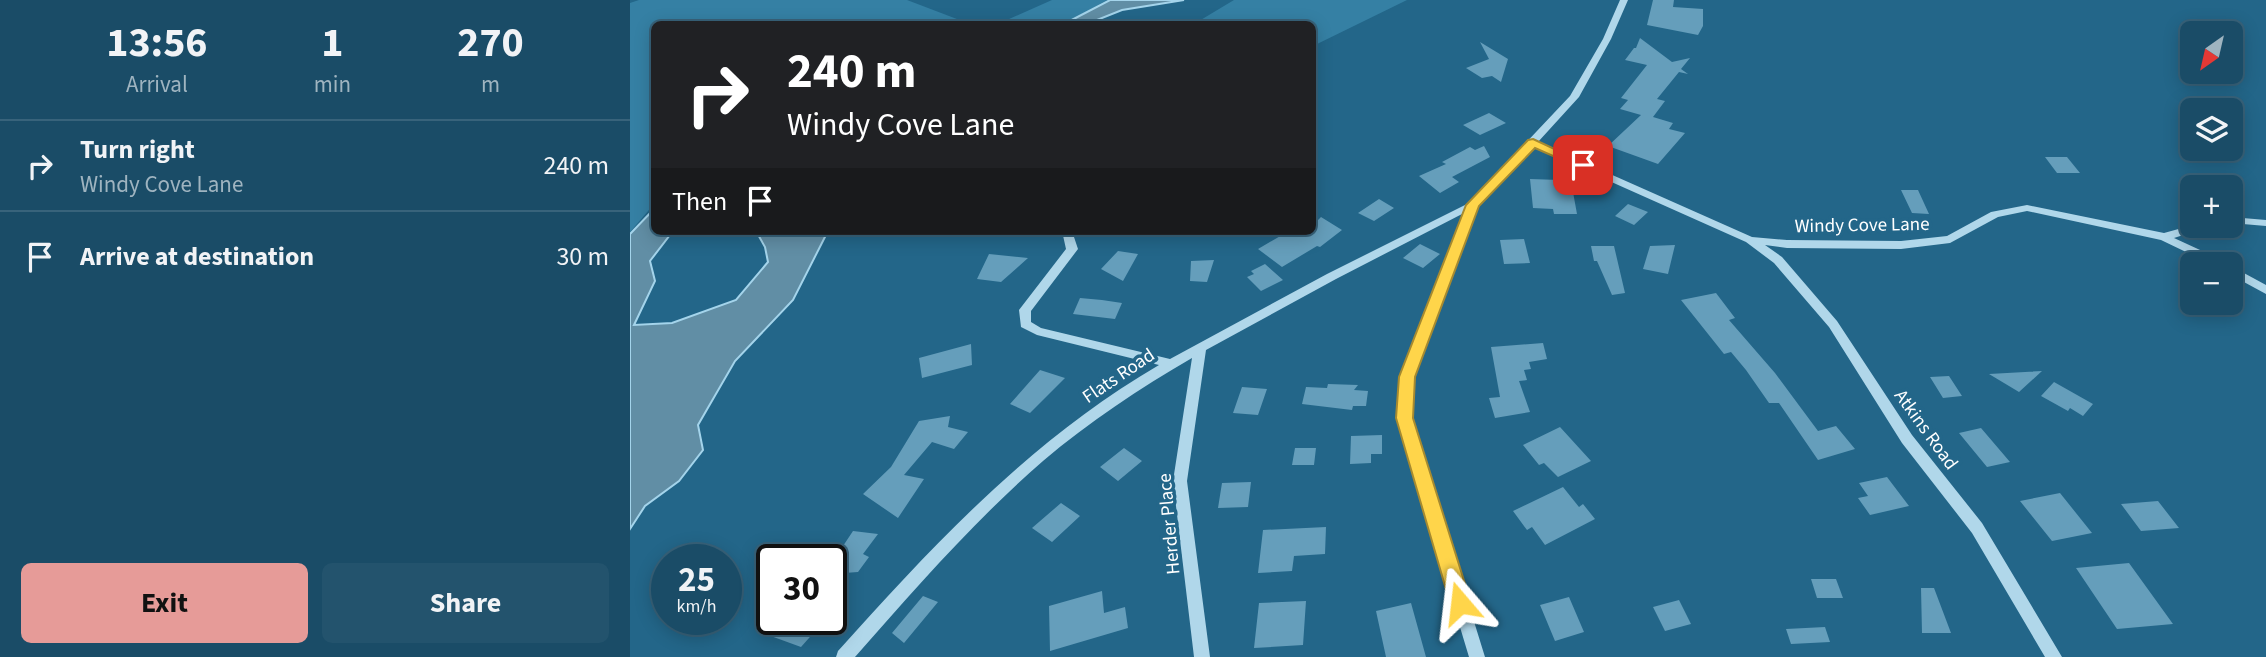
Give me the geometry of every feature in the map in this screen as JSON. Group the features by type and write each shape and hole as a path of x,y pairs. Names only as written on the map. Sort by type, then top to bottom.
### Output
{"street":[{"path":"1477,657 1404,418 1407,377 1473,205 1574,97 1607,39 1624,0"},
{"name":"Windy Cove Lane","path":"1533,143 1750,240 1787,244 1901,245 1950,239 1995,214 2027,208 2164,237 2180,232"},
{"name":"Flats Road","path":"844,657 946,542 1001,489 1072,429 1168,363 1353,264 1473,205"},
{"path":"2243,221 2266,223"},
{"path":"1068,235 1072,250 1025,310 1025,324 1037,331 1168,363"},
{"path":"2164,237 2195,252"},
{"name":"Atkins Road","path":"1750,240 1778,260 1833,324 1907,439 1977,528 2054,657"},
{"path":"2243,277 2266,290"},
{"name":"Herder Place","path":"1200,347 1192,385 1180,481 1202,657"}],"shaded area":[{"path":"639,0 907,0 962,21 651,21 651,208 630,232 630,3"},
{"path":"1052,0 1107,0 1069,21 1005,21"},
{"path":"1110,0 1184,0 1122,10 1094,21 1070,21"},
{"path":"1234,0 1407,0 1316,45 1316,21 1199,21"},
{"path":"651,212 651,235 670,235 650,261 655,281 634,325 672,323 736,300 768,262 765,247 758,235 826,235 793,300 735,361 698,425 703,450 679,481 645,506 630,529 630,234"}],"building":[{"path":"1653,0 1674,0 1673,7 1703,9 1703,26 1698,35 1647,25"},
{"path":"1640,38 1672,62 1690,58 1681,69 1688,74 1679,72 1657,99 1665,101 1653,117 1673,123 1669,129 1685,133 1658,164 1608,146 1641,115 1620,109 1628,100 1621,98 1647,65 1625,60 1636,48"},
{"path":"1480,42 1508,59 1501,82 1492,76 1482,78 1466,68 1489,59"},
{"path":"1489,113 1506,123 1480,135 1463,125"},
{"path":"1484,146 1490,157 1452,177 1459,182 1440,193 1419,176 1446,164 1442,162 1470,147 1475,150"},
{"path":"2045,157 2067,157 2080,173 2057,173"},
{"path":"1530,179 1560,180 1565,192 1573,192 1577,214 1554,214 1553,209 1533,208"},
{"path":"1901,190 1918,190 1929,214 1912,213"},
{"path":"1379,199 1394,208 1374,221 1358,213"},
{"path":"1628,204 1648,212 1634,225 1615,216"},
{"path":"1321,217 1342,230 1320,247 1317,246 1282,267 1258,249 1282,235 1316,235 1316,222"},
{"path":"1524,239 1530,263 1504,264 1500,240"},
{"path":"1420,244 1440,254 1423,268 1403,258"},
{"path":"1675,245 1668,274 1643,269 1650,246"},
{"path":"1591,246 1614,246 1625,293 1612,295 1597,261 1594,261"},
{"path":"1118,251 1138,254 1123,281 1101,269"},
{"path":"989,254 1028,258 1001,282 977,279"},
{"path":"1214,260 1207,282 1190,281 1191,261"},
{"path":"1265,264 1283,280 1261,291 1247,277 1254,274 1251,271"},
{"path":"1716,293 1735,318 1729,320 1775,373 1818,431 1836,426 1855,449 1818,460 1779,403 1769,403 1731,352 1724,354 1681,300"},
{"path":"1080,298 1122,303 1115,319 1073,314"},
{"path":"1543,343 1547,359 1529,362 1531,369 1524,370 1527,380 1519,381 1530,412 1495,418 1489,398 1500,397 1491,347"},
{"path":"971,344 972,365 922,378 919,358"},
{"path":"1040,370 1065,378 1030,413 1010,404"},
{"path":"2042,371 2019,392 1989,374"},
{"path":"1949,376 1962,396 1943,398 1930,377"},
{"path":"2054,382 2093,404 2083,416 2041,396"},
{"path":"1328,384 1358,385 1354,390 1368,391 1366,406 1353,406 1352,410 1302,404 1306,387 1327,388"},
{"path":"1242,387 1267,389 1258,415 1233,413"},
{"path":"950,416 948,427 968,432 954,449 932,442 904,475 924,479 898,518 863,494 891,467 919,421"},
{"path":"1560,427 1591,461 1558,477 1544,463 1539,465 1523,445"},
{"path":"1981,428 2010,462 1987,467 1959,433"},
{"path":"1382,435 1382,454 1371,454 1371,463 1350,464 1351,436"},
{"path":"1124,448 1142,461 1118,481 1100,467"},
{"path":"1295,448 1316,448 1314,465 1292,465"},
{"path":"1887,477 1909,506 1870,515 1858,498 1868,496 1859,483"},
{"path":"1251,482 1248,507 1218,508 1222,483"},
{"path":"1563,487 1579,507 1583,504 1595,519 1545,545 1532,527 1527,530 1513,511"},
{"path":"2060,493 2092,533 2052,541 2020,501"},
{"path":"2158,501 2179,528 2141,531 2121,504"},
{"path":"1061,503 1080,516 1052,542 1032,528"},
{"path":"1326,527 1325,554 1294,556 1292,571 1258,573 1263,530"},
{"path":"853,531 878,534 863,554 869,557 858,572 847,573 847,544 844,544"},
{"path":"2129,563 2173,624 2117,629 2076,568"},
{"path":"1811,579 1836,579 1843,598 1817,598"},
{"path":"1921,588 1934,588 1951,633 1922,633"},
{"path":"1102,591 1104,613 1125,607 1128,628 1050,651 1049,606"},
{"path":"923,596 938,602 904,643 892,633"},
{"path":"1569,597 1584,632 1555,641 1540,605"},
{"path":"1679,600 1691,624 1665,631 1653,607"},
{"path":"1306,601 1303,645 1254,648 1259,603"},
{"path":"1411,603 1426,657 1386,657 1376,611"},
{"path":"1825,627 1830,642 1791,644 1786,629"},
{"path":"768,635 812,635 801,647"}],"route":[{"path":"1460,603 1404,418 1407,377 1473,205 1533,143 1583,165"}]}
